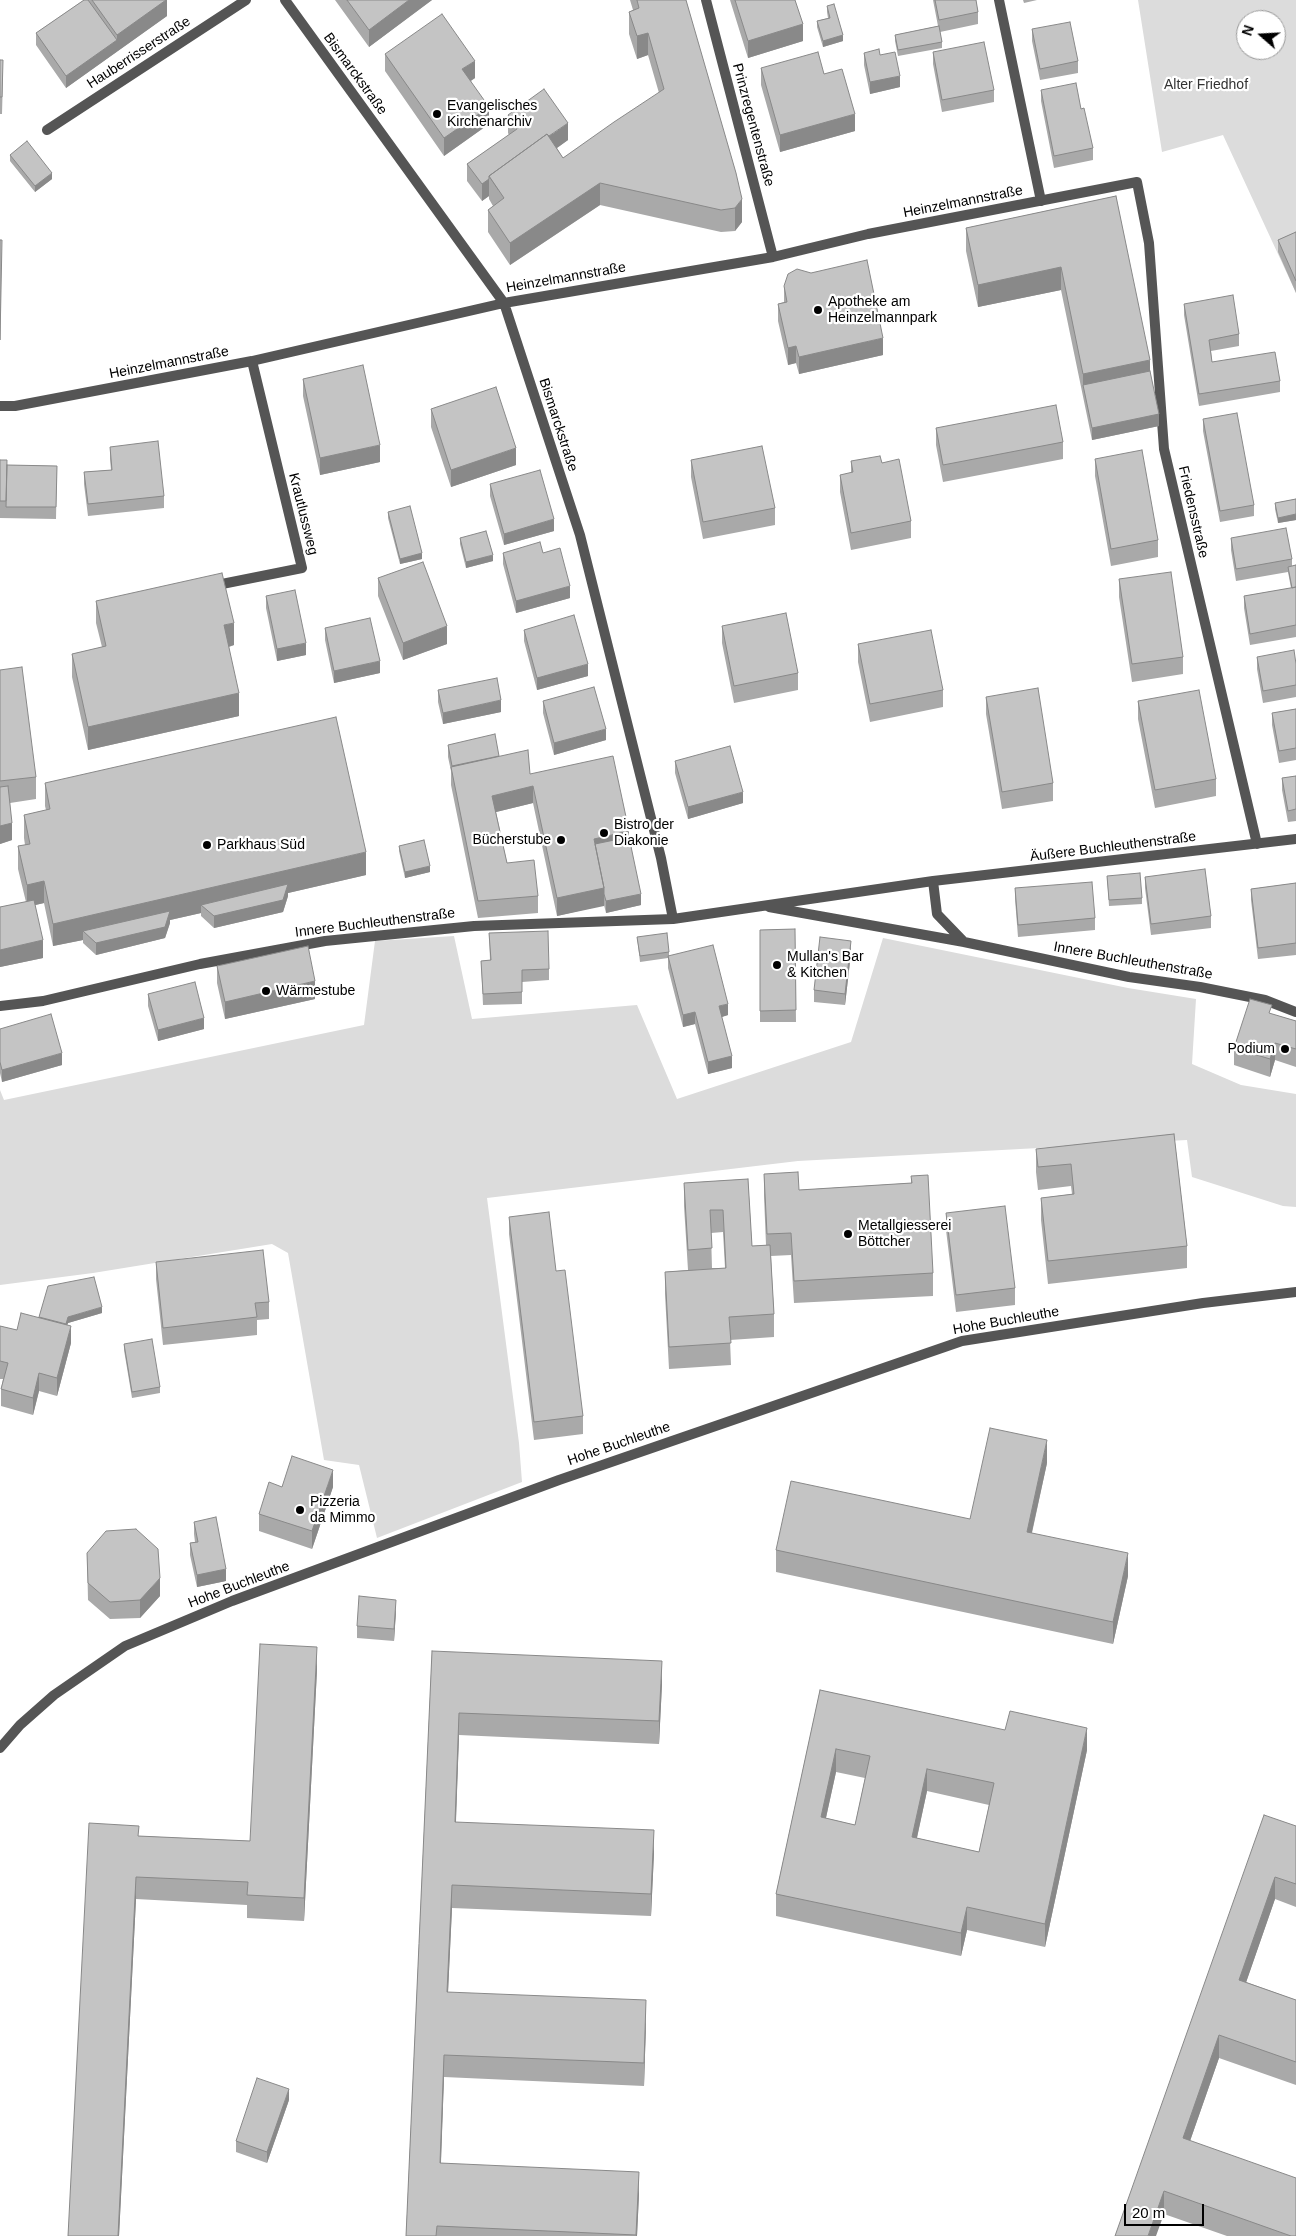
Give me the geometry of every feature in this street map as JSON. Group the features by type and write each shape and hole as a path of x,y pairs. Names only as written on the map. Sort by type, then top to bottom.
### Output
{"street":[{"name":"Hauberrisserstraße","path":"47,130 246,0"},
{"name":"Bismarckstraße","path":"285,0 504,303 580,535 661,858 673,919"},
{"name":"Prinzregentenstraße","path":"706,0 774,257"},
{"path":"999,0 1040,201"},
{"name":"Heinzelmannstraße","path":"0,406 15,406 252,361 504,303 774,257 868,234 1137,182"},
{"name":"Friedensstraße","path":"1137,182 1149,243 1164,449 1257,844"},
{"name":"Krautlussweg","path":"202,588 302,568 252,361"},
{"name":"Äußere Buchleuthenstraße","path":"933,881 1296,839"},
{"path":"933,881 937,914 964,942"},
{"name":"Innere Buchleuthenstraße","path":"0,1006 44,1001 200,964 325,941 474,926 673,919 758,905 933,881"},
{"name":"Innere Buchleuthenstraße","path":"758,905 964,942 1128,977 1200,987 1265,1000 1296,1012"},
{"name":"Hohe Buchleuthe","path":"0,1748 20,1725 54,1695 125,1646 232,1601 559,1480 962,1341 1203,1303 1296,1292"}],"green space":[{"name":"Alter Friedhof","path":"1138,0 1296,0 1296,293 1223,135 1162,152"},
{"path":"454,936 472,1019 637,1005 677,1099 851,1042 883,938 1128,988 1196,999 1192,1064 1241,1085 1296,1094 1296,1207 1283,1206 1192,1177 1187,1140 798,1161 487,1198 519,1443 522,1482 377,1538 359,1465 324,1460 288,1253 272,1244 93,1273 0,1285 0,1090 4,1100 364,1025 375,941"}],"building":[{"path":"84,0 88,0 117,40 66,76 36,33"},
{"path":"92,0 166,0 117,35"},
{"path":"347,0 409,0 369,30"},
{"path":"637,0 686,0 742,199 735,208 721,210 600,183 510,243 488,210 504,198 489,176 547,134 563,158 664,89 648,33 637,36 629,12 639,8"},
{"path":"735,0 795,0 803,24 748,41"},
{"path":"935,0 976,0 978,12 939,20"},
{"path":"834,4 843,35 823,41 817,21 830,18 827,6"},
{"path":"442,14 475,61 462,69 489,107 444,138 385,54"},
{"path":"1070,22 1078,61 1040,69 1032,29"},
{"path":"939,26 942,42 898,50 895,35"},
{"path":"984,42 994,90 942,100 933,52"},
{"path":"879,49 880,55 895,52 900,76 870,82 864,53"},
{"path":"818,52 824,74 842,69 855,114 780,135 761,68"},
{"path":"0,60 3,60 2,97 0,97"},
{"path":"1076,83 1081,109 1084,108 1093,148 1054,156 1041,90"},
{"path":"544,89 568,123 549,136 547,134 489,176 489,179 482,184 467,164 517,129 508,115"},
{"path":"27,141 52,173 35,186 10,155"},
{"path":"1116,196 1150,360 1083,374 1061,267 978,285 966,228"},
{"path":"1296,232 1296,281 1278,240"},
{"path":"0,240 2,240 0,340"},
{"path":"867,260 883,338 799,357 796,346 788,348 778,304 787,302 784,286 788,274 797,269 811,273"},
{"path":"1233,295 1239,334 1209,340 1212,362 1275,352 1280,381 1199,394 1184,304"},
{"path":"363,365 380,445 320,458 303,379"},
{"path":"1150,371 1159,414 1092,428 1083,385"},
{"path":"496,387 516,448 451,470 431,409"},
{"path":"1056,405 1063,442 943,465 936,428"},
{"path":"1237,413 1254,505 1220,511 1203,419"},
{"path":"158,441 164,496 88,504 84,472 112,470 110,447"},
{"path":"762,446 775,508 703,522 691,460"},
{"path":"1142,450 1158,540 1111,549 1095,459"},
{"path":"880,456 882,463 899,459 911,521 851,533 840,475 853,472 851,461"},
{"path":"0,460 7,460 6,501 0,501"},
{"path":"7,465 57,466 56,507 6,507"},
{"path":"540,470 554,519 504,534 490,484"},
{"path":"1296,499 1296,514 1278,518 1275,503"},
{"path":"410,506 422,553 400,559 388,512"},
{"path":"1286,528 1292,559 1236,569 1231,538"},
{"path":"486,531 493,555 466,562 460,538"},
{"path":"540,542 543,553 560,548 570,586 516,601 503,553"},
{"path":"423,562 447,626 403,643 378,578"},
{"path":"1296,565 1296,587 1292,588 1288,567"},
{"path":"1171,572 1183,657 1132,664 1119,579"},
{"path":"222,573 234,623 224,625 239,693 88,727 72,654 106,646 96,601"},
{"path":"1296,587 1296,625 1250,634 1244,596"},
{"path":"295,590 306,643 277,649 266,596"},
{"path":"786,613 798,673 734,686 722,626"},
{"path":"574,615 588,664 537,678 524,630"},
{"path":"370,618 380,661 334,671 325,628"},
{"path":"931,630 943,690 870,704 858,644"},
{"path":"1294,650 1296,685 1263,691 1257,657"},
{"path":"22,667 36,777 0,781 0,670"},
{"path":"497,678 501,700 443,713 438,690"},
{"path":"594,687 606,729 554,743 543,701"},
{"path":"1038,688 1053,783 1002,792 986,697"},
{"path":"1199,690 1216,779 1155,790 1138,701"},
{"path":"1296,709 1296,748 1279,751 1272,713"},
{"path":"336,717 366,852 53,924 44,881 27,885 18,846 30,844 24,815 50,809 45,783"},
{"path":"495,734 499,756 452,766 448,745"},
{"path":"730,746 743,792 688,807 675,761"},
{"path":"528,750 530,774 613,756 629,831 594,839 604,888 557,898 533,786 492,796 507,863 534,860 538,896 478,901 451,767"},
{"path":"1296,776 1296,809 1288,811 1282,778"},
{"path":"8,786 12,823 0,826 0,787"},
{"path":"629,837 641,894 606,901 595,844"},
{"path":"424,840 430,866 405,872 399,846"},
{"path":"1205,869 1211,916 1151,924 1145,877"},
{"path":"1140,873 1142,898 1109,900 1107,876"},
{"path":"1092,882 1095,918 1018,925 1015,888"},
{"path":"1296,883 1296,943 1258,948 1251,889"},
{"path":"288,884 283,900 214,916 201,905"},
{"path":"34,900 43,940 0,950 0,907"},
{"path":"170,911 165,927 96,943 83,931"},
{"path":"795,929 796,1010 760,1011 760,930"},
{"path":"548,931 549,969 522,970 522,992 483,994 481,961 491,960 489,933"},
{"path":"667,933 669,952 640,956 637,937"},
{"path":"820,937 851,941 845,994 814,990"},
{"path":"713,945 728,1004 719,1006 732,1056 708,1062 695,1012 683,1015 668,956"},
{"path":"308,946 315,981 225,1002 217,966"},
{"path":"195,982 204,1018 158,1030 148,994"},
{"path":"1250,999 1272,1005 1269,1013 1296,1021 1296,1049 1275,1043 1270,1059 1234,1048"},
{"path":"51,1014 62,1053 2,1070 0,1062 0,1029"},
{"path":"1174,1134 1187,1246 1048,1261 1041,1198 1074,1194 1071,1164 1038,1167 1036,1149"},
{"name":"Metallgiesserei Böttcher","path":"798,1172 799,1190 912,1183 911,1176 928,1175 933,1273 794,1281 791,1233 767,1234 764,1174"},
{"path":"748,1179 752,1246 770,1245 774,1314 729,1317 731,1343 669,1347 665,1272 726,1268 723,1210 710,1210 712,1248 688,1250 684,1183"},
{"path":"1005,1206 1015,1288 956,1295 946,1213"},
{"path":"549,1212 556,1271 565,1270 583,1416 534,1422 509,1217"},
{"path":"263,1250 269,1302 255,1303 257,1317 163,1328 156,1262"},
{"path":"94,1277 102,1307 68,1317 66,1324 39,1317 48,1286"},
{"path":"21,1313 71,1326 57,1378 39,1373 33,1398 1,1389 8,1363 0,1361 0,1326 17,1330"},
{"path":"152,1339 160,1387 132,1392 124,1344"},
{"path":"990,1428 1047,1440 1027,1532 1128,1553 1113,1622 776,1550 791,1481 970,1519"},
{"path":"292,1456 333,1470 312,1531 259,1514 269,1482 282,1487"},
{"path":"216,1517 226,1569 197,1575 190,1543 198,1542 194,1522"},
{"path":"136,1529 158,1549 160,1578 140,1600 110,1602 88,1583 87,1553 106,1531"},
{"path":"359,1596 396,1600 394,1629 357,1626"},
{"path":"260,1644 317,1647 304,1898 247,1895 248,1882 136,1877 118,2236 68,2236 89,1823 139,1826 138,1836 250,1841"},
{"path":"432,1651 662,1661 659,1721 459,1713 455,1822 654,1830 651,1894 452,1885 447,1992 646,2000 644,2063 444,2055 440,2163 639,2172 636,2235 437,2226 436,2236 406,2236"},
{"path":"820,1690 1005,1730 1010,1711 1087,1728 1045,1924 967,1907 961,1933 776,1894","holes":["836,1749 870,1756 855,1825 821,1817","927,1769 994,1783 979,1852 912,1837"]},
{"path":"1264,1815 1296,1826 1296,1884 1275,1877 1239,1980 1296,2000 1296,2062 1219,2035 1183,2138 1296,2178 1296,2236 1291,2236 1164,2191 1148,2236 1115,2236"},
{"path":"257,2078 289,2089 267,2152 236,2141"}],"place":[{"name":"Evangelisches Kirchenarchiv","path":"437,114"},
{"name":"Apotheke am Heinzelmannpark","path":"818,310"},
{"name":"Bistro der Diakonie","path":"604,833"},
{"name":"Bücherstube","path":"561,840"},
{"name":"Parkhaus Süd","path":"207,845"},
{"name":"Mullan's Bar & Kitchen","path":"777,965"},
{"name":"Wärmestube","path":"266,991"},
{"name":"Podium","path":"1285,1049"},
{"name":"Metallgiesserei Böttcher","path":"848,1234"},
{"name":"Pizzeria da Mimmo","path":"300,1510"}]}
